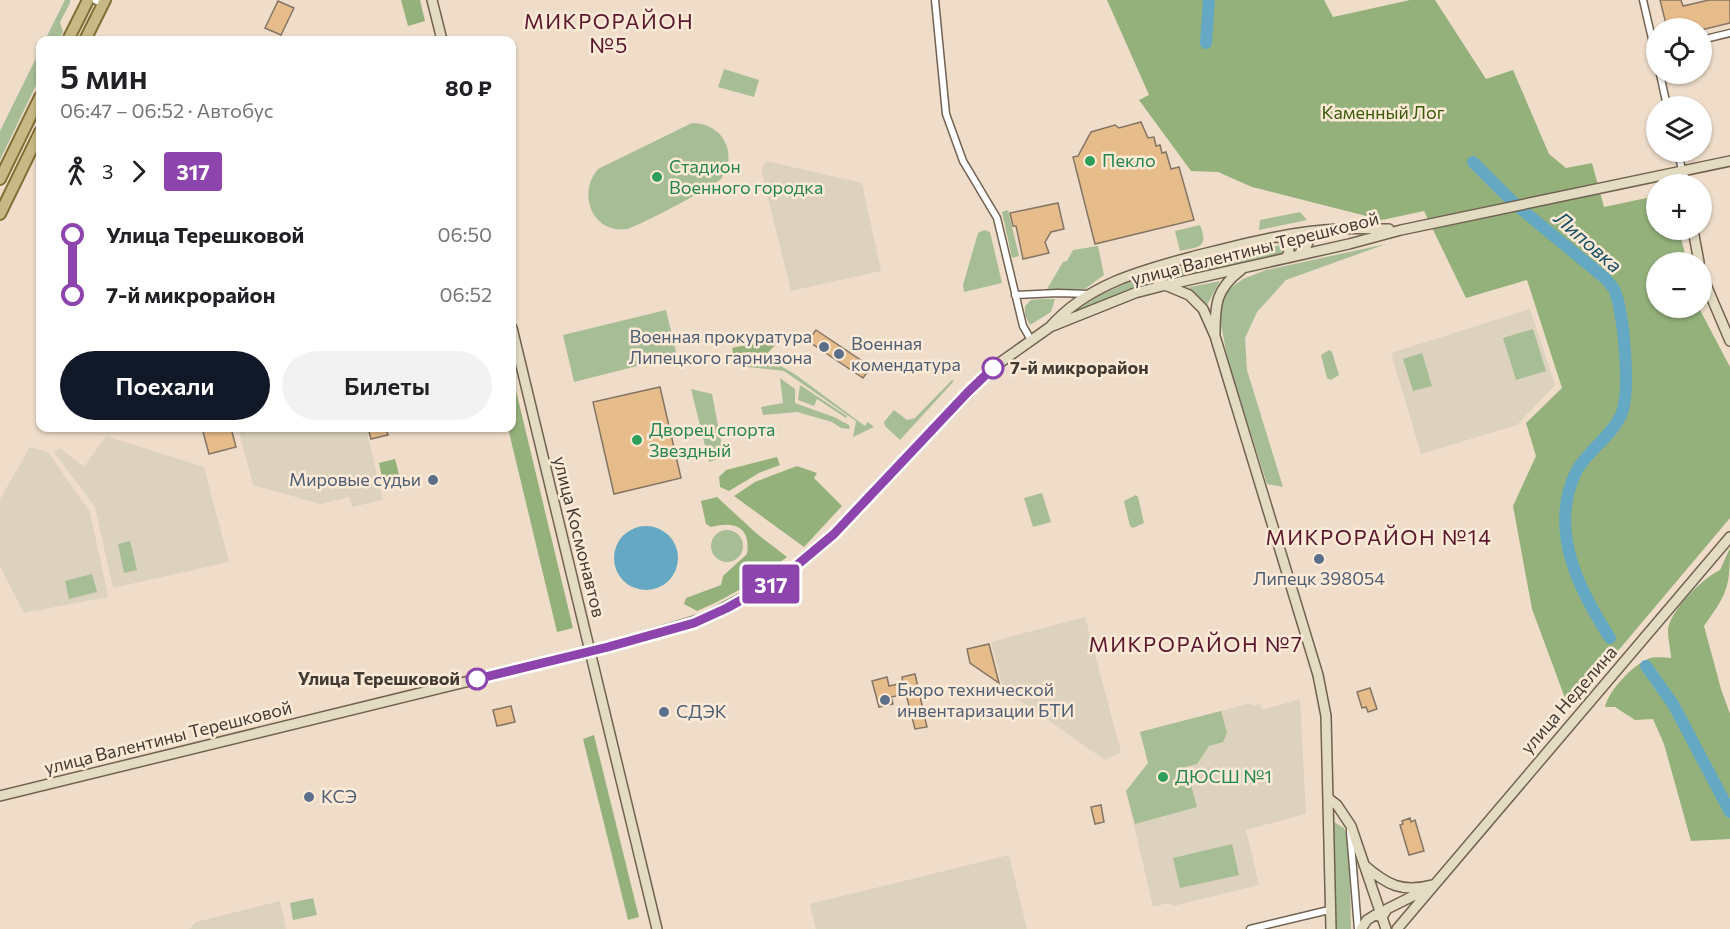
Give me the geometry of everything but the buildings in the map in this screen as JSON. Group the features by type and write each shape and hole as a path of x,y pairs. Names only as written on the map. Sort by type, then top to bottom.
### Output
{"main road":[{"path":"71,36 88,0"},
{"path":"432,0 441,36"},
{"path":"87,36 101,1"},
{"path":"0,180 36,105"},
{"path":"0,214 36,140"},
{"name":"улица Валентины Терешковой","path":"1050,327 1135,293 1162,286 1349,244 1404,229 1730,161"},
{"name":"улица Валентины Терешковой","path":"0,796 590,652 705,618 784,576 842,526 991,369 1050,327 1075,303 1090,294 1121,278 1160,266 1279,237 1312,231 1404,229"},
{"path":"1299,254 1307,245 1312,231"},
{"path":"1279,237 1288,243 1287,257"},
{"path":"1160,266 1156,278 1162,286 1189,295 1203,309 1215,336 1318,675 1326,716 1331,929"},
{"path":"1215,336 1217,298 1229,278 1245,266"},
{"path":"1712,299 1730,341"},
{"name":"улица Космонавтов","path":"516,345 657,929"},
{"name":"улица Неделина","path":"1397,929 1432,885 1730,537"},
{"path":"1328,798 1337,805 1349,821 1386,929"},
{"path":"1363,864 1397,887 1417,889 1432,885"},
{"name":"улица Неделина","path":"1360,929 1367,920 1375,915 1382,917 1387,909 1412,898 1432,885"}],"street":[{"path":"935,0 946,114 963,161 997,218 1019,312 1023,326 1031,340"},
{"path":"1643,0 1648,18"},
{"path":"1712,37 1730,33"},
{"path":"1680,162 1682,171"},
{"path":"1015,295 1090,294"},
{"path":"1019,312 1021,300 1028,295"},
{"path":"1349,821 1360,929"},
{"path":"1250,929 1329,910"}],"shaded area":[{"path":"766,161 862,183 881,271 791,291 761,170"},
{"path":"1530,309 1555,385 1517,425 1421,454 1391,353"},
{"path":"239,432 367,432 383,500 352,507 349,497 320,504 253,485"},
{"path":"106,436 204,467 229,562 113,588 95,507 54,452 60,448 84,467"},
{"path":"30,447 48,452 90,512 108,597 24,613 0,566 0,499"},
{"path":"1085,617 1121,752 1105,760 1003,689 991,642"},
{"path":"1300,699 1306,814 1246,830 1259,885 1173,906 1168,903 1153,907 1126,791 1148,763 1140,732 1251,703 1253,706 1260,704 1262,710"},
{"path":"1009,855 1027,929 816,929 810,904"},
{"path":"280,901 286,929 189,929 196,922"}],"green space":[{"path":"65,0 70,0 60,22 63,32 60,36 47,36"},
{"path":"401,0 420,0 425,21 408,26"},
{"name":"Каменный Лог","path":"1107,0 1324,0 1333,17 1410,0 1435,0 1486,79 1513,70 1549,154 1566,168 1592,163 1604,207 1646,198 1646,240 1682,240 1684,252 1646,252 1646,318 1704,318 1730,367 1730,518 1569,709 1532,609 1513,506 1536,456 1526,423 1562,388 1527,280 1466,298 1424,211 1382,220 1252,187 1218,172 1191,171 1139,100 1149,95"},
{"path":"36,58 36,85 0,160 0,131"},
{"path":"724,69 759,80 754,97 718,87"},
{"name":"Стадион Военного городка","path":"692,123 712,128 725,142 728,160 721,179 675,206 627,229 615,229 597,219 589,200 589,189 598,169"},
{"path":"1008,210 1019,256 1012,258 1002,212"},
{"path":"1300,212 1307,220 1259,230 1260,220"},
{"path":"1200,225 1203,242 1197,247 1180,251 1175,231"},
{"path":"984,230 990,232 1002,283 964,292 963,285 978,233"},
{"path":"1386,244 1286,280 1257,312 1245,338 1247,370 1283,487 1267,484 1228,361 1219,314 1222,299 1228,290 1243,279 1266,270"},
{"path":"1280,245 1283,251 1281,254 1164,280 1162,272 1165,270"},
{"path":"1098,246 1104,275 1085,289 1047,289 1073,250"},
{"path":"1145,275 1148,287 1064,319 1098,296"},
{"path":"1220,281 1207,305 1185,288"},
{"path":"1055,299 1051,312 1030,325 1025,315 1025,306 1031,300"},
{"path":"666,310 677,356 574,382 563,335"},
{"path":"1533,329 1546,371 1516,380 1503,338"},
{"path":"782,337 767,354 748,352 734,357 732,348"},
{"path":"1329,350 1332,352 1339,375 1331,380 1327,378 1321,355"},
{"path":"1422,353 1432,386 1413,391 1403,359"},
{"path":"769,359 796,375 865,426 868,422 874,427 853,437 856,421 784,371 747,367 747,361"},
{"path":"780,378 795,389 795,403 834,417 849,425 850,429 797,412 763,415 761,407 783,403"},
{"path":"952,380 954,381 900,440 885,426 884,422 894,410 907,420 915,418"},
{"path":"800,385 847,416 846,418 817,399 814,406 798,400"},
{"path":"691,389 712,394 724,457 709,462"},
{"path":"516,391 573,628 557,632 509,432 516,432"},
{"path":"777,457 780,465 759,473 729,491 720,487 719,477 726,470"},
{"path":"395,459 400,478 383,482 379,463"},
{"path":"797,466 817,473 814,478 842,506 804,547 734,496 755,482"},
{"path":"1042,493 1051,522 1033,527 1024,498"},
{"path":"1136,495 1144,523 1133,528 1130,526 1124,501"},
{"path":"717,497 756,533 787,557 744,587 697,611 684,604 686,598 721,585 723,576 747,554 746,537 739,528 727,525 711,527 706,524 701,501"},
{"path":"727,530 739,534 743,546 739,558 727,562 715,558 711,546 715,534"},
{"path":"130,541 137,570 124,573 118,544"},
{"path":"1730,548 1726,590 1704,626 1730,714 1730,839 1691,841 1664,744 1653,719 1635,720 1615,707 1605,707 1616,686 1635,667 1650,658 1671,658 1668,632 1672,618 1690,593 1720,570"},
{"path":"92,574 97,592 69,599 65,581"},
{"name":"ДЮСШ №1","path":"1221,711 1227,733 1223,742 1209,746 1197,764 1186,767 1197,807 1135,824 1126,791 1148,763 1140,732"},
{"path":"594,735 639,917 628,920 583,739"},
{"path":"1334,822 1344,828 1349,839 1351,929 1334,929"},
{"path":"1232,844 1239,875 1180,888 1173,858"},
{"path":"313,898 317,915 293,920 290,903"}],"water":[{"path":"640,526 652,526 669,535 676,546 678,558 676,570 669,581 652,590 640,590 628,585 619,576 614,564 614,552 619,540 628,531"}],"waterway":[{"name":"Липовка","path":"1206,43 1209,0"},
{"name":"Липовка","path":"1473,162 1515,204 1606,279 1614,289 1618,300 1625,352 1624,404 1617,423 1576,472 1568,494 1565,516 1566,537 1578,580 1610,638"},
{"name":"Липовка","path":"1646,666 1673,704 1730,812"}],"bus line":[{"name":"317","path":"477,679 694,623 727,608 784,576 834,534 908,454 993,368"}],"place":[{"name":"Пекло","path":"1090,161"},
{"name":"Стадион Военного городка","path":"657,177"},
{"name":"Военная прокуратура Липецкого гарнизона","path":"824,347"},
{"name":"Военная комендатура","path":"839,354"},
{"name":"7-й микрорайон","path":"993,368"},
{"name":"Дворец спорта Звездный","path":"637,440"},
{"name":"Мировые судьи","path":"433,480"},
{"name":"Липецк 398054","path":"1319,559"},
{"name":"Улица Терешковой","path":"477,679"},
{"name":"Бюро технической инвентаризации БТИ","path":"885,700"},
{"name":"СДЭК","path":"664,712"},
{"name":"ДЮСШ №1","path":"1163,777"},
{"name":"КСЭ","path":"309,797"}],"district":[{"name":"МИКРОРАЙОН №5","path":"609,34"},
{"name":"МИКРОРАЙОН №14","path":"1379,538"},
{"name":"МИКРОРАЙОН №7","path":"1196,645"}]}
